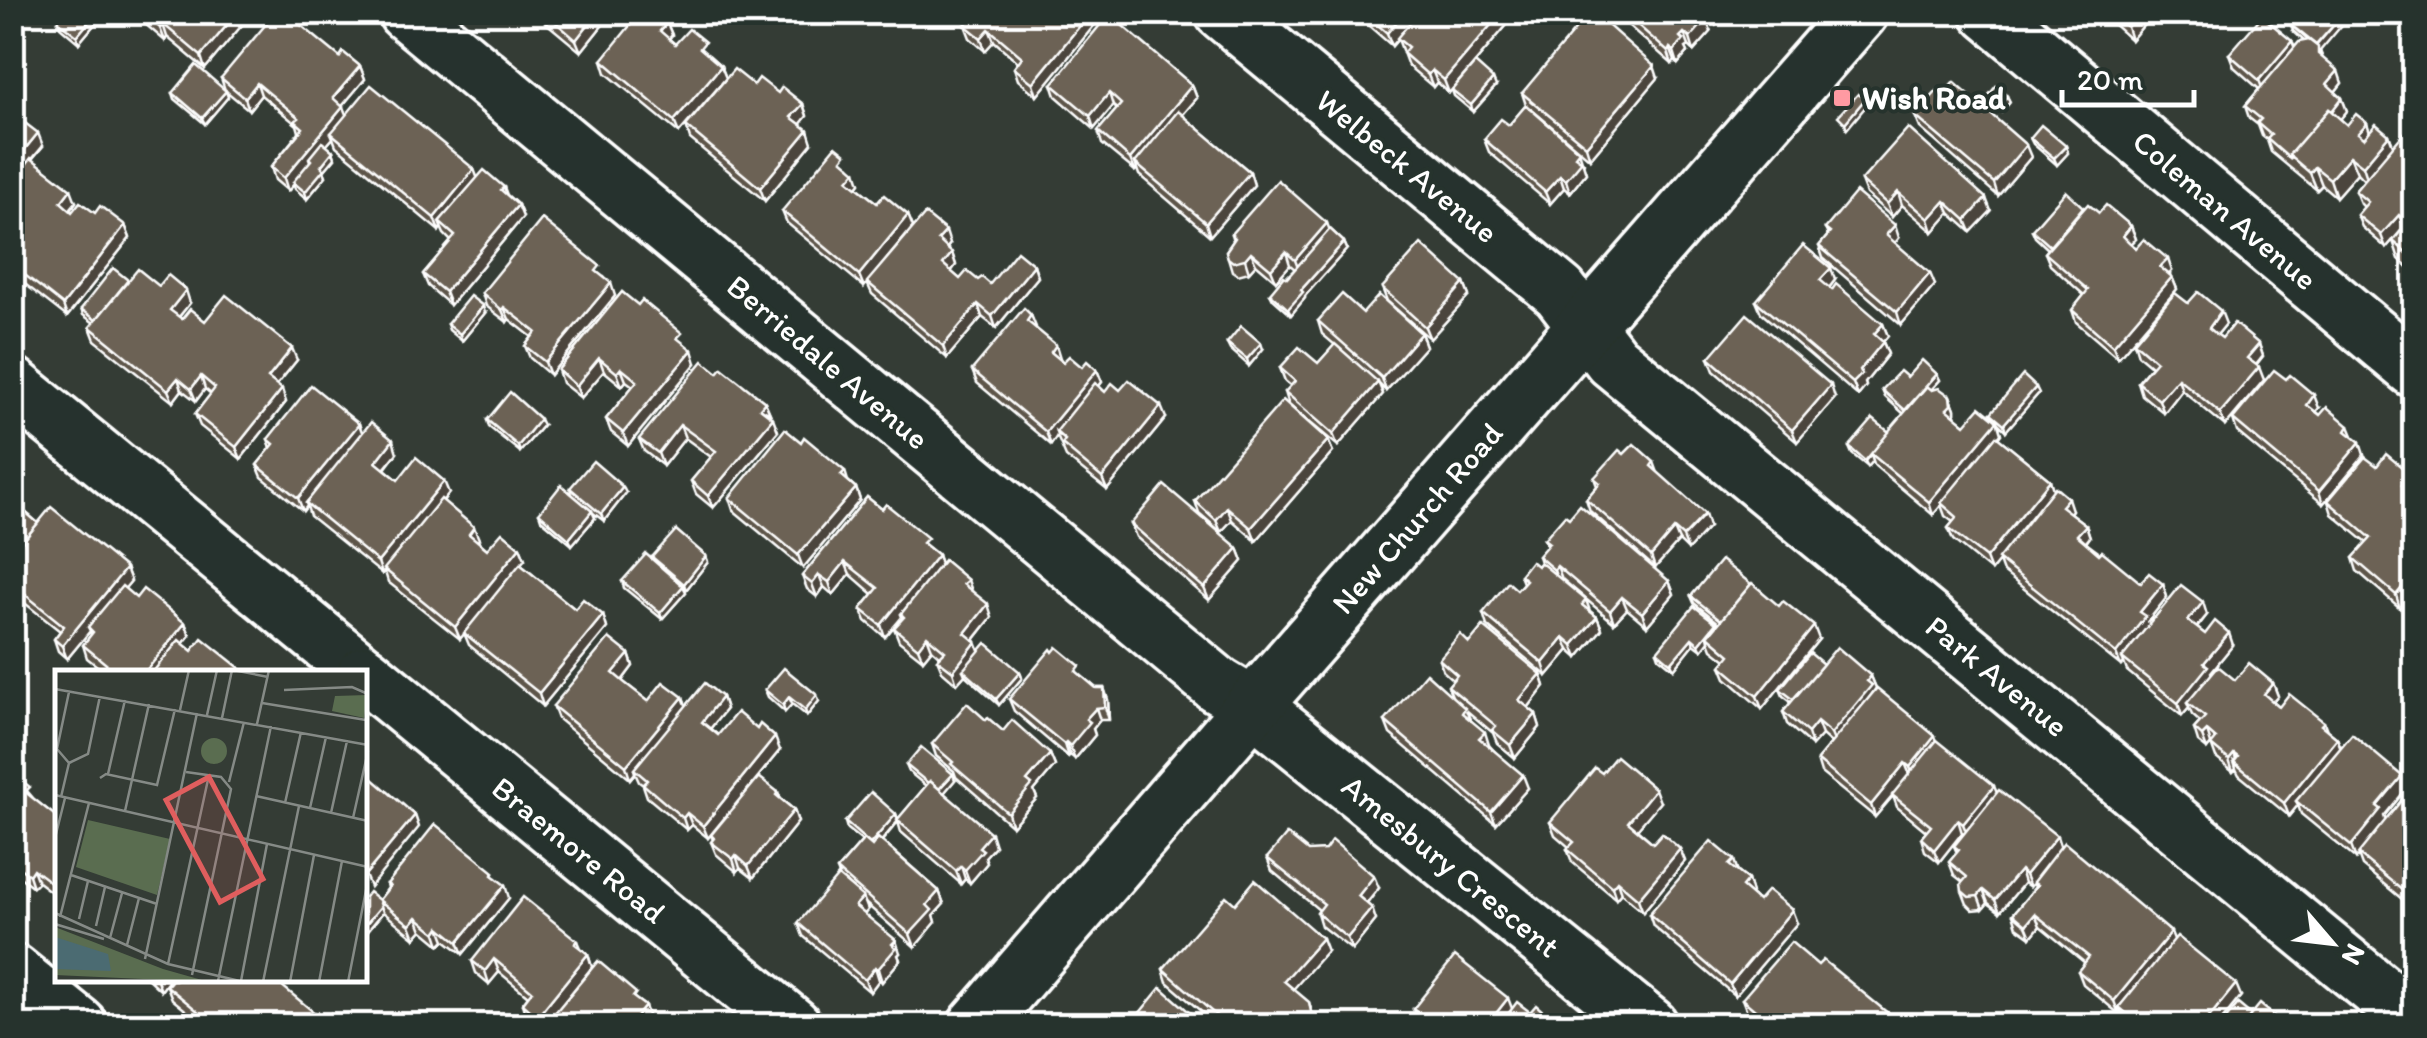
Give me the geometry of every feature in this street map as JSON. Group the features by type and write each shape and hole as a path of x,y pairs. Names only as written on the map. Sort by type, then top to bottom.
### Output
{"street":[{"name":"Berriedale Avenue","path":"406,12 1218,684 1253,706"},
{"name":"Welbeck Avenue","path":"1222,12 1560,292 1586,326"},
{"name":"New Church Road","path":"976,1026 1860,12"},
{"name":"Coleman Avenue","path":"1989,12 2414,369"},
{"name":"Park Avenue","path":"1586,326 1612,360 2414,1020"},
{"name":"Braemore Road","path":"12,386 359,670"},
{"name":"Braemore Road","path":"368,677 793,1026"},
{"name":"Amesbury Crescent","path":"1253,706 1650,1026"},
{"path":"12,972 79,1026"}],"building":[{"path":"65,12 97,12 77,36 58,21"},
{"path":"141,12 238,12 201,56 163,24 160,28"},
{"path":"276,12 285,12 340,57 343,52 360,66 333,98 343,107 284,178 271,167 303,128 295,121 299,118 257,83 245,98 221,78"},
{"path":"544,12 598,12 576,40"},
{"path":"641,12 655,12 667,23 660,31 675,44 689,29 705,42 700,48 721,66 674,121 602,60"},
{"path":"976,12 1091,12 1033,83 1014,68 1022,57 989,29 981,38 965,25"},
{"path":"1363,12 1405,12 1387,33"},
{"path":"1419,12 1502,12 1444,80 1432,70 1428,75 1403,53 1408,47 1397,38"},
{"path":"1590,12 1654,66 1586,146 1522,93"},
{"path":"1623,12 1702,12 1706,20 1690,38 1684,33 1674,51 1670,48 1668,52"},
{"path":"2110,12 2139,12 2127,27"},
{"path":"2301,12 2345,12 2316,45 2291,25"},
{"path":"1109,14 1192,85 1130,159 1098,131 1121,104 1109,93 1090,116 1052,84"},
{"path":"2262,16 2292,41 2259,80 2229,54"},
{"path":"2309,40 2338,71 2327,84 2342,98 2289,155 2291,160 2267,139 2271,135 2257,123 2261,119 2245,106 2299,42"},
{"path":"1475,63 1493,79 1471,105 1452,90"},
{"path":"196,65 226,91 202,118 173,93"},
{"path":"734,69 754,85 759,78 778,93 782,87 803,104 791,117 808,130 760,188 686,126"},
{"path":"1954,82 2026,145 1994,183 1915,116 1937,91 1942,95"},
{"path":"371,85 474,169 434,218 331,133"},
{"path":"1996,86 2007,96 2000,106 1988,96"},
{"path":"1858,94 1865,99 1845,123 1838,116"},
{"path":"1526,105 1579,151 1575,156 1582,161 1566,180 1560,176 1545,192 1484,139 1501,119 1509,125"},
{"path":"2329,109 2347,125 2356,114 2367,123 2358,133 2364,138 2376,124 2389,135 2363,166 2350,156 2330,179 2315,167 2310,173 2289,155"},
{"path":"1178,111 1250,172 1206,223 1135,163"},
{"path":"12,113 38,133 12,165"},
{"path":"2041,125 2066,146 2054,158 2030,138"},
{"path":"1908,128 1986,198 1966,220 1945,201 1929,219 1898,192 1887,204 1861,181"},
{"path":"2404,133 2414,142 2414,203 2404,215 2406,220 2399,215 2381,235 2357,215 2368,202 2355,191"},
{"path":"322,142 333,151 305,192 293,182"},
{"path":"836,146 846,154 842,159 856,171 848,180 877,203 884,195 908,215 859,275 782,211"},
{"path":"31,158 71,189 61,202 72,212 80,202 95,213 100,206 125,225 63,305 12,265 12,183"},
{"path":"484,170 518,205 445,292 423,274 455,236 439,222"},
{"path":"1278,180 1327,223 1295,260 1286,252 1271,269 1251,252 1245,259 1233,262 1226,251 1235,238 1231,234"},
{"path":"2066,191 2083,207 2050,246 2032,230"},
{"path":"1856,192 1895,225 1886,235 1930,273 1897,312 1819,246 1830,233 1825,229"},
{"path":"2414,203 2414,259 2393,241 2410,220 2404,215"},
{"path":"2088,204 2099,213 2106,205 2131,226 2123,236 2136,248 2144,239 2168,259 2160,267 2172,277 2113,346 2072,310 2088,290 2045,253"},
{"path":"925,214 946,231 938,240 952,253 943,264 960,279 967,271 990,284 1017,251 1034,265 992,316 978,304 943,346 867,282"},
{"path":"542,219 600,266 596,271 611,283 545,362 525,346 536,332 482,293"},
{"path":"1330,229 1344,242 1288,309 1270,293"},
{"path":"1421,244 1464,283 1425,327 1382,288"},
{"path":"1803,245 1831,268 1820,280 1832,290 1836,284 1883,324 1874,334 1883,342 1853,383 1756,301"},
{"path":"113,268 128,280 96,320 81,309"},
{"path":"138,269 159,286 168,275 186,290 170,310 182,319 190,309 205,321 226,295 292,348 268,378 282,389 236,447 195,414 215,388 201,376 191,389 178,378 168,390 90,327"},
{"path":"622,292 638,305 642,300 682,333 677,338 692,350 623,433 606,419 637,381 621,368 617,373 599,358 576,386 558,370"},
{"path":"2198,292 2221,311 2209,328 2222,338 2234,323 2259,344 2247,358 2259,367 2220,413 2178,378 2159,400 2138,382 2156,361 2134,342 2175,293 2188,303"},
{"path":"1342,294 1363,313 1379,295 1421,333 1382,378 1318,321"},
{"path":"470,296 483,306 460,334 447,324"},
{"path":"1024,308 1031,315 1027,321 1056,345 1051,352 1063,362 1069,356 1082,367 1087,361 1097,370 1046,432 972,370"},
{"path":"1747,314 1831,385 1792,430 1709,358"},
{"path":"1241,326 1261,343 1247,359 1227,343"},
{"path":"1335,344 1378,382 1333,434 1285,392 1295,381 1280,368 1299,347 1318,363"},
{"path":"1922,360 1937,374 1905,410 1882,390 1900,371 1907,377"},
{"path":"703,361 718,373 722,368 765,402 760,408 773,418 708,496 691,481 716,451 680,425 658,453 639,439"},
{"path":"2274,370 2286,379 2290,375 2314,395 2307,405 2320,415 2327,407 2360,442 2319,491 2233,419"},
{"path":"2023,375 2036,387 2004,424 1991,413"},
{"path":"1129,380 1161,406 1102,478 1062,444 1065,440 1056,432 1095,383 1105,392 1112,383 1120,390"},
{"path":"311,385 359,424 298,498 257,465 274,444 268,439"},
{"path":"1927,386 1950,396 1947,409 1965,424 1980,407 1997,421 1929,502 1870,453"},
{"path":"510,392 540,419 518,446 487,420"},
{"path":"1283,400 1328,440 1251,528 1227,507 1216,520 1195,501"},
{"path":"1873,419 1889,432 1865,461 1849,447"},
{"path":"371,422 393,440 376,462 398,480 416,457 444,481 378,562 306,503"},
{"path":"785,429 801,442 804,437 845,471 841,475 856,488 798,555 729,498"},
{"path":"1996,436 2050,480 1986,558 1948,528 1957,517 1941,503"},
{"path":"1634,444 1654,462 1651,466 1705,514 1683,537 1674,529 1651,556 1586,499 1600,483 1594,478 1619,450 1624,454"},
{"path":"2386,454 2410,474 2402,485 2414,496 2414,573 2396,595 2353,558 2371,538 2328,501 2365,457 2377,466"},
{"path":"593,461 623,487 601,514 570,488"},
{"path":"561,485 592,511 569,539 539,513"},
{"path":"1164,485 1238,548 1204,588 1131,524"},
{"path":"2055,487 2068,498 2061,506 2086,525 2077,535 2141,583 2149,573 2163,584 2140,612 2146,616 2116,654 1998,559"},
{"path":"867,497 882,509 886,504 928,538 923,543 938,555 881,625 861,609 878,588 845,562 829,582 819,575 812,584 802,576"},
{"path":"12,498 21,505 12,517"},
{"path":"441,499 474,527 469,534 487,549 502,532 520,547 455,627 384,569"},
{"path":"1580,505 1669,581 1642,613 1622,597 1610,611 1557,566 1554,570 1538,556 1549,543 1544,539 1565,515 1569,518"},
{"path":"51,507 126,568 62,646 54,639 64,626 12,584 12,555"},
{"path":"24,511 38,523 12,554 12,525"},
{"path":"676,530 706,556 684,584 652,557"},
{"path":"646,554 683,586 660,613 622,581"},
{"path":"944,560 968,580 963,584 988,604 965,633 976,642 953,671 937,659 945,651 927,636 918,648 894,628"},
{"path":"1721,560 1751,584 1721,620 1691,596"},
{"path":"1531,561 1537,566 1540,562 1586,600 1582,605 1597,617 1573,645 1564,637 1543,663 1483,613 1508,582 1517,590 1526,580 1520,575"},
{"path":"520,564 575,609 583,599 603,615 539,693 464,633"},
{"path":"1752,583 1779,606 1783,601 1814,626 1757,696 1721,666 1730,655 1708,636"},
{"path":"2181,585 2203,602 2188,621 2205,634 2215,621 2229,633 2178,703 2122,658"},
{"path":"122,586 136,598 143,589 185,623 146,670 113,670 83,645 93,632 88,627"},
{"path":"1694,606 1716,623 1699,644 1692,638 1671,663 1657,651"},
{"path":"1483,626 1541,674 1519,700 1536,714 1510,745 1492,730 1496,726 1448,686 1457,675 1439,659 1460,634 1469,643"},
{"path":"202,638 241,669 154,670 179,640 192,651"},
{"path":"609,638 629,654 613,673 625,683 648,701 663,682 683,697 626,766 553,706"},
{"path":"986,643 1020,672 996,699 963,670"},
{"path":"1057,647 1080,666 1076,671 1096,688 1104,688 1105,707 1096,708 1086,719 1090,722 1070,746 1009,699 1051,649 1053,652"},
{"path":"1837,647 1871,676 1867,681 1872,685 1831,734 1817,722 1808,733 1783,712"},
{"path":"1810,653 1823,664 1793,699 1780,689"},
{"path":"2249,663 2273,683 2264,694 2279,707 2289,694 2324,722 2321,725 2337,738 2284,803 2234,762 2238,757 2234,754 2229,760 2211,745 2216,739 2207,731 2202,736 2194,729 2205,717 2187,703 2218,666 2235,680"},
{"path":"784,668 817,695 805,710 789,697 783,705 765,690"},
{"path":"1426,673 1485,732 1479,738 1523,775 1491,812 1385,721"},
{"path":"705,683 722,697 702,722 718,735 737,712 757,729 760,724 775,737 703,826 687,813 683,818 643,784 647,780 634,769"},
{"path":"1877,688 1935,736 1910,767 1905,763 1871,805 1817,760"},
{"path":"967,703 1003,731 1012,720 1050,754 1027,781 1032,785 1008,813 932,744"},
{"path":"2352,734 2402,776 2351,846 2296,801"},
{"path":"1937,740 1994,786 1963,824 1958,820 1934,850 1921,838 1931,826 1892,795"},
{"path":"921,747 953,774 939,789 906,765"},
{"path":"1616,756 1655,789 1628,822 1653,843 1662,833 1680,849 1638,899 1617,881 1612,887 1567,849 1574,842 1550,822 1595,768 1602,773"},
{"path":"12,773 30,787 25,792 55,816 55,886 33,869 29,875 12,862"},
{"path":"368,775 415,815 368,871"},
{"path":"759,777 794,810 748,866 711,842 711,835"},
{"path":"930,781 991,833 979,847 983,850 965,870 961,866 956,871 897,820"},
{"path":"2414,787 2414,900 2358,854"},
{"path":"1999,790 2057,836 2025,875 2020,870 1995,900 1983,890 1978,896 1969,897 1961,884 1967,877 1949,862 1959,850 1954,846"},
{"path":"871,792 896,814 870,844 845,822"},
{"path":"435,824 505,885 458,942 440,927 436,933 417,917 410,925 379,900 390,886 387,884"},
{"path":"1287,834 1308,851 1325,850 1332,840 1374,876 1358,896 1372,908 1347,938 1317,913 1324,904 1267,858"},
{"path":"878,838 939,891 927,905 932,910 910,934 837,870 864,839 872,846"},
{"path":"1711,841 1734,860 1729,865 1748,880 1742,887 1758,901 1768,890 1792,910 1730,984 1649,914"},
{"path":"2064,842 2171,932 2114,1001 2078,971 2089,957 2035,914 2026,925 2013,914"},
{"path":"838,876 863,897 855,906 896,940 892,944 896,948 865,980 798,923"},
{"path":"1255,880 1322,938 1284,981 1309,1002 1312,1017 1304,1026 1281,1026 1272,1017 1265,1026 1242,1026 1235,1020 1228,1026 1163,969 1226,896 1235,904"},
{"path":"368,893 381,906 368,921"},
{"path":"523,897 578,941 575,944 588,954 537,1017 522,1004 532,991 494,959 485,971 472,961"},
{"path":"2177,936 2236,984 2202,1026 2158,1026 2150,1019 2141,1026 2119,1007"},
{"path":"1791,942 1818,965 1823,960 1889,1014 1880,1026 1774,1026 1742,999"},
{"path":"1455,956 1508,998 1486,1026 1434,1026 1413,1009"},
{"path":"598,961 636,993 633,997 645,1006 629,1026 544,1026"},
{"path":"279,983 316,1014 307,1026 216,1026 167,986"},
{"path":"1161,987 1205,1026 1129,1026"},
{"path":"1517,1002 1530,1012 1536,1005 1559,1025 1499,1026"},
{"path":"2238,1004 2251,1015 2242,1026 2220,1026"},
{"path":"2260,1004 2286,1026 2242,1026"},
{"path":"331,1013 347,1026 322,1026"}],"place":[{"name":"Wish Road","path":"1842,98"}]}
